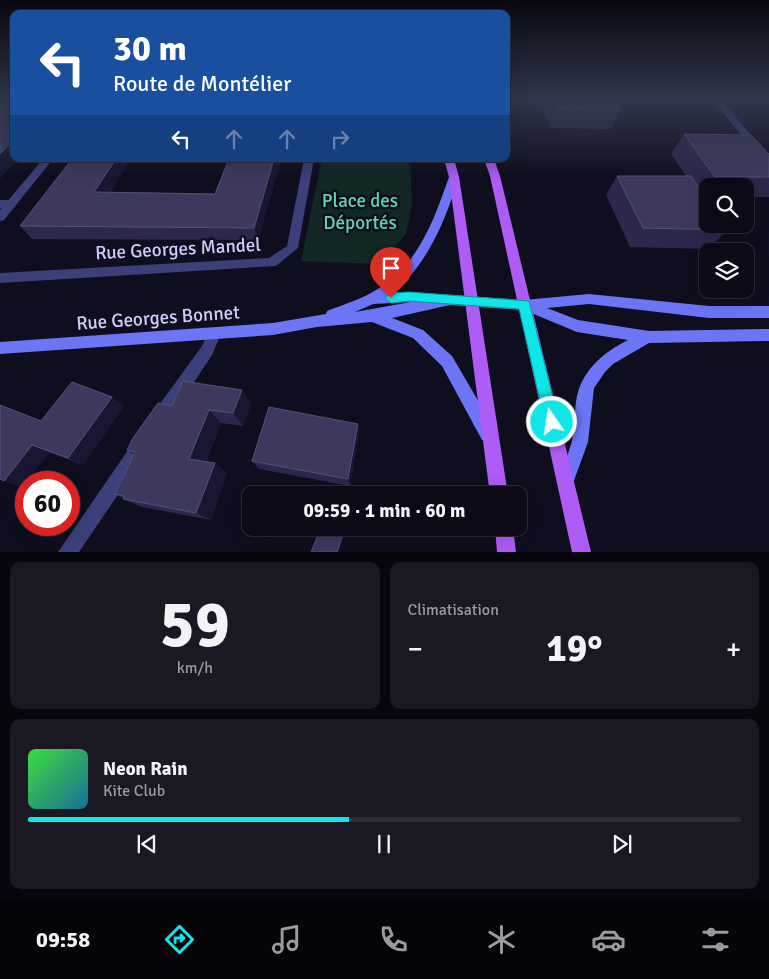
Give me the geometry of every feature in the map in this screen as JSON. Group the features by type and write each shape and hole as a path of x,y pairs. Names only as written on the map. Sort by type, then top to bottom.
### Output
{"main road":[{"path":"450,162 454,177 499,486"},
{"path":"490,162 495,176 582,552"},
{"path":"505,536 507,552"}],"street":[{"path":"738,126 769,162"},
{"path":"0,217 5,204 45,162"},
{"name":"Rue Georges Mandel","path":"0,278 272,263 292,248 308,162"},
{"name":"Rue Georges Bonnet","path":"317,321 372,299 414,266 429,244 438,225 454,177"},
{"name":"Rue Georges Bonnet","path":"372,299 409,297 524,305"},
{"path":"524,305 589,299 709,312 769,312"},
{"name":"Rue Georges Bonnet","path":"0,348 273,329 317,321 372,316 446,301"},
{"path":"524,305 577,326 649,337 769,335"},
{"path":"372,316 418,334 447,361 492,442"},
{"path":"67,552 207,350 214,334"},
{"path":"566,480 581,438 584,396 590,383 608,358 619,350 649,337"}],"green space":[{"name":"Place des Déportés","path":"410,162 412,204 406,234 379,264 301,261 321,163"}],"building":[{"path":"0,126 10,126 10,143 0,154"},
{"path":"684,134 751,135 769,154 769,177 715,177"},
{"path":"70,162 114,162 94,192 215,194 228,162 273,162 254,228 20,226"},
{"path":"617,176 691,176 699,188 699,229 643,228"},
{"path":"183,381 242,390 233,413 209,410 189,459 215,463 196,513 123,499 124,496 115,494 135,452 127,450 133,438 158,403 172,406"},
{"path":"72,382 112,397 68,458 32,445 4,481 0,479 0,405 41,421"},
{"path":"269,407 358,424 348,479 252,461"},
{"path":"318,536 342,536 337,552 311,552"}],"route":[{"path":"391,298 409,297 524,305 552,422"}]}
